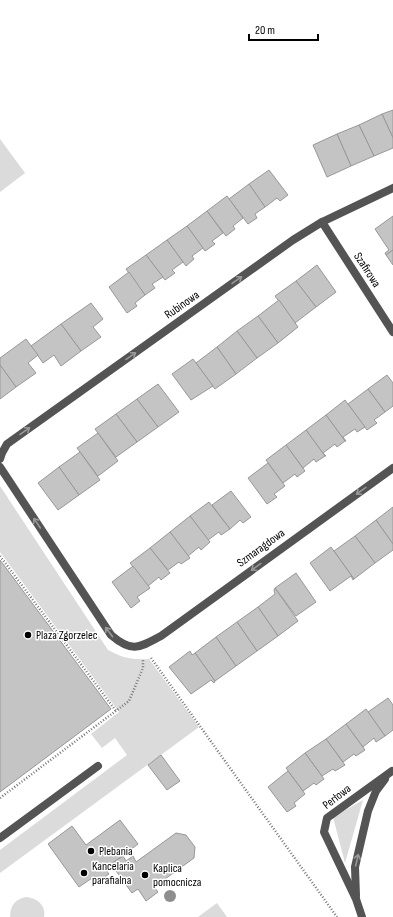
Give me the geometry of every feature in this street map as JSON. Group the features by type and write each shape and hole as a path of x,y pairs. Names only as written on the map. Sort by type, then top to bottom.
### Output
{"street":[{"name":"Rubinowa","path":"0,459 7,444 294,240 322,222 393,188"},
{"name":"Szafirowa","path":"322,222 393,332"},
{"path":"0,468 111,635 119,642 133,648 142,646"},
{"name":"Szmaragdowa","path":"142,646 167,631 393,468"},
{"path":"0,838 98,766"},
{"name":"Perłowa","path":"362,917 356,899 324,832 327,818 392,771"},
{"name":"Perłowa","path":"356,899 355,867 368,811 376,791 392,771"}],"path":[{"path":"0,556 116,711"},
{"path":"142,646 337,917"},
{"path":"0,798 129,701 143,668"}],"shaded area":[{"path":"0,139 25,173 0,192"},
{"path":"0,486 108,650 128,658 149,659 199,727 0,873 0,850 127,755 115,738 102,748 91,734 119,712 0,552"},
{"path":"363,800 345,863 333,817"},
{"path":"26,897 34,899 40,903 44,909 44,917 10,917 12,906 16,901"},
{"path":"217,903 227,917 198,917"}],"building":[{"path":"393,110 393,138 382,114"},
{"path":"382,114 393,138 393,148 374,156 359,125"},
{"path":"359,125 374,156 351,166 337,134"},
{"path":"337,134 351,166 327,177 313,145"},
{"path":"269,170 288,195 280,201 277,198 265,207 249,184"},
{"path":"249,184 265,207 255,214 257,218 248,224 229,199"},
{"path":"227,196 243,218 233,226 235,229 226,236 207,211"},
{"path":"207,211 223,233 212,241 215,244 205,251 187,226"},
{"path":"393,216 393,250 386,255 385,253 389,250 375,229"},
{"path":"187,226 203,248 192,256 194,259 186,266 167,240"},
{"path":"167,240 183,262 172,270 175,273 165,280 146,255"},
{"path":"393,250 393,265 386,255"},
{"path":"146,255 163,277 152,284 155,288 145,295 126,269"},
{"path":"317,265 336,292 316,307 296,281"},
{"path":"129,272 145,295 135,303 137,306 127,313 109,287"},
{"path":"296,281 316,307 295,323 275,296"},
{"path":"279,300 298,327 278,343 258,316"},
{"path":"91,303 103,319 93,327 101,337 81,351 61,324"},
{"path":"258,316 278,343 257,358 237,331"},
{"path":"61,324 81,351 61,366 54,355 43,363 31,346"},
{"path":"237,331 257,358 236,374 217,347"},
{"path":"26,339 38,355 28,363 36,373 16,387 0,365 0,358"},
{"path":"217,347 236,374 215,389 196,363"},
{"path":"193,359 213,386 191,400 172,374"},
{"path":"0,365 16,387 0,399"},
{"path":"387,375 393,383 393,406 385,412 368,389"},
{"path":"158,384 179,412 158,427 137,399"},
{"path":"368,389 385,412 374,420 377,423 367,430 348,404"},
{"path":"137,399 158,427 137,442 116,414"},
{"path":"345,400 365,427 357,432 355,429 343,437 346,441 326,415"},
{"path":"116,414 137,442 116,457 95,429"},
{"path":"326,415 345,441 337,447 335,444 323,453 325,456 306,430"},
{"path":"306,430 325,456 316,462 314,459 303,468 286,445"},
{"path":"98,433 118,461 98,476 77,448"},
{"path":"286,445 305,471 297,477 295,474 283,483 266,460"},
{"path":"80,452 100,480 79,495 59,467"},
{"path":"268,463 285,486 274,494 277,497 267,504 248,478"},
{"path":"59,467 79,495 58,510 38,483"},
{"path":"231,491 251,517 243,523 240,520 230,529 212,505"},
{"path":"209,502 230,529 221,535 219,532 208,540 190,516"},
{"path":"393,507 393,544 376,520"},
{"path":"190,516 210,542 201,550 199,547 188,556 170,532"},
{"path":"376,520 393,544 393,550 375,563 355,536"},
{"path":"170,532 190,558 181,564 179,562 168,570 150,548"},
{"path":"355,536 375,563 354,579 334,551"},
{"path":"331,547 354,579 353,580 351,576 330,591 310,563"},
{"path":"150,548 170,573 161,580 159,577 148,586 130,563"},
{"name":"Plaza Zgorzelec","path":"0,560 111,709 0,792"},
{"path":"133,566 150,588 137,597 140,601 131,608 112,582"},
{"path":"296,573 316,602 296,616 275,588"},
{"path":"275,588 298,621 278,636 258,607 275,594"},
{"path":"258,607 278,636 257,651 237,622"},
{"path":"237,622 257,651 236,666 216,637"},
{"path":"216,637 236,666 215,681 195,653"},
{"path":"190,651 192,655 195,653 215,681 214,683 211,680 191,694 169,667"},
{"path":"388,698 393,705 393,730 385,736 368,712"},
{"path":"366,709 385,736 376,742 374,738 363,747 346,724"},
{"path":"346,724 365,750 356,756 354,754 343,762 326,739"},
{"path":"326,739 345,765 335,771 333,769 322,776 305,753"},
{"path":"305,753 324,779 316,785 314,783 303,791 286,768"},
{"path":"161,755 180,781 167,790 148,765"},
{"path":"288,771 305,794 294,803 296,806 287,812 268,787"},
{"name":"Plebania","path":"120,820 138,844 105,869 109,874 99,881 95,876 79,887 48,844 72,826 86,845"},
{"name":"Kaplica pomocnicza","path":"176,833 186,835 195,847 194,858 154,887 158,892 146,901 138,889 132,893 111,864 123,856 126,861 133,856 136,862"}],"place":[{"name":"Plaza Zgorzelec","path":"28,635"},
{"name":"Plebania","path":"91,851"},
{"name":"Kancelaria parafialna","path":"84,873"},
{"name":"Kaplica pomocnicza","path":"145,875"}]}
